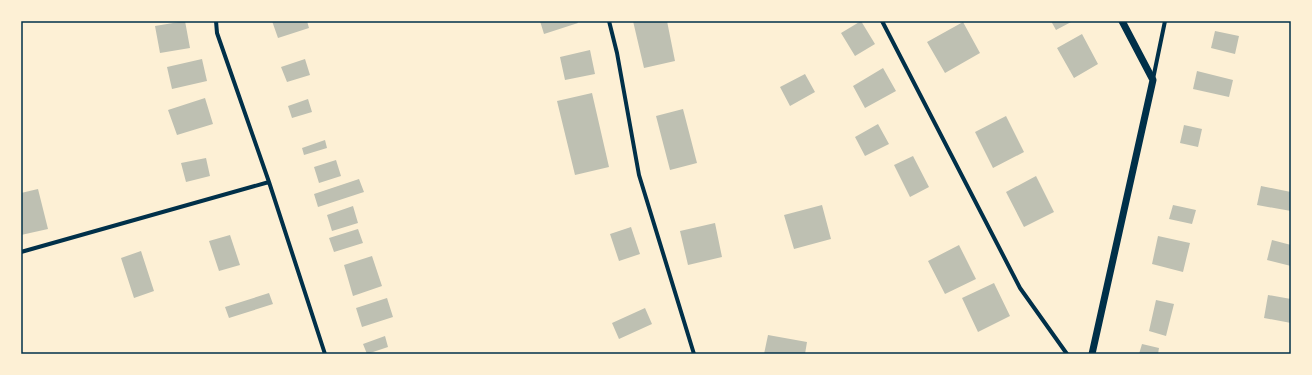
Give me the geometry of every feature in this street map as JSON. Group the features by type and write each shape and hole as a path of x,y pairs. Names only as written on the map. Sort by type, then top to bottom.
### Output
{"street":[{"path":"216,21 217,33 269,182 325,354"},
{"path":"609,21 617,53 639,175 694,354"},
{"path":"882,21 1020,288 1067,354"},
{"path":"1122,21 1153,80"},
{"path":"1092,354 1165,21"},
{"path":"21,252 269,182"}],"building":[{"path":"185,21 190,48 160,53 155,26"},
{"path":"272,21 307,21 309,28 278,38"},
{"path":"540,21 577,21 578,23 544,34"},
{"path":"633,21 667,21 675,61 644,68"},
{"path":"861,21 875,44 855,56 841,33"},
{"path":"1051,21 1073,21 1056,30"},
{"path":"963,22 980,53 945,73 927,42"},
{"path":"1215,31 1239,36 1235,54 1211,48"},
{"path":"1082,34 1098,64 1074,78 1057,48"},
{"path":"590,50 595,74 565,80 560,57"},
{"path":"202,59 207,81 172,89 167,67"},
{"path":"305,59 310,75 287,82 281,67"},
{"path":"883,68 896,91 865,108 853,86"},
{"path":"1197,71 1233,80 1229,97 1193,89"},
{"path":"805,74 815,92 790,106 780,87"},
{"path":"592,93 609,167 575,175 557,101"},
{"path":"205,98 213,124 177,135 168,110"},
{"path":"308,99 312,112 292,118 288,106"},
{"path":"683,109 697,163 670,170 656,116"},
{"path":"1006,116 1024,152 993,168 975,132"},
{"path":"878,124 889,144 865,156 855,137"},
{"path":"1184,125 1202,129 1198,147 1180,143"},
{"path":"325,140 327,148 304,155 302,148"},
{"path":"913,156 929,187 910,197 894,165"},
{"path":"206,158 210,176 186,182 181,163"},
{"path":"336,160 341,176 319,183 314,167"},
{"path":"1036,176 1054,212 1024,227 1006,192"},
{"path":"359,179 364,192 318,207 314,194"},
{"path":"1261,186 1291,192 1291,211 1257,205"},
{"path":"38,189 48,229 21,235 21,193"},
{"path":"822,205 831,239 794,249 784,215"},
{"path":"1173,205 1196,210 1192,224 1169,219"},
{"path":"353,206 358,223 332,231 327,215"},
{"path":"715,223 722,257 688,265 680,231"},
{"path":"631,227 640,254 619,261 610,234"},
{"path":"358,229 363,243 334,252 329,238"},
{"path":"230,235 240,265 219,271 209,241"},
{"path":"1158,236 1190,243 1183,272 1152,264"},
{"path":"1272,240 1291,245 1291,266 1267,260"},
{"path":"959,245 976,279 945,294 928,261"},
{"path":"141,251 154,291 134,298 121,258"},
{"path":"372,256 382,286 353,296 344,265"},
{"path":"994,283 1010,316 978,332 962,298"},
{"path":"269,293 273,304 229,318 225,307"},
{"path":"1268,295 1291,299 1291,323 1264,318"},
{"path":"387,298 393,317 362,327 356,308"},
{"path":"1156,300 1174,304 1166,336 1149,331"},
{"path":"645,308 652,324 619,339 612,323"},
{"path":"768,335 807,342 805,354 764,354"},
{"path":"385,336 388,347 367,354 363,344"},
{"path":"1142,344 1159,348 1158,354 1139,354"}]}
